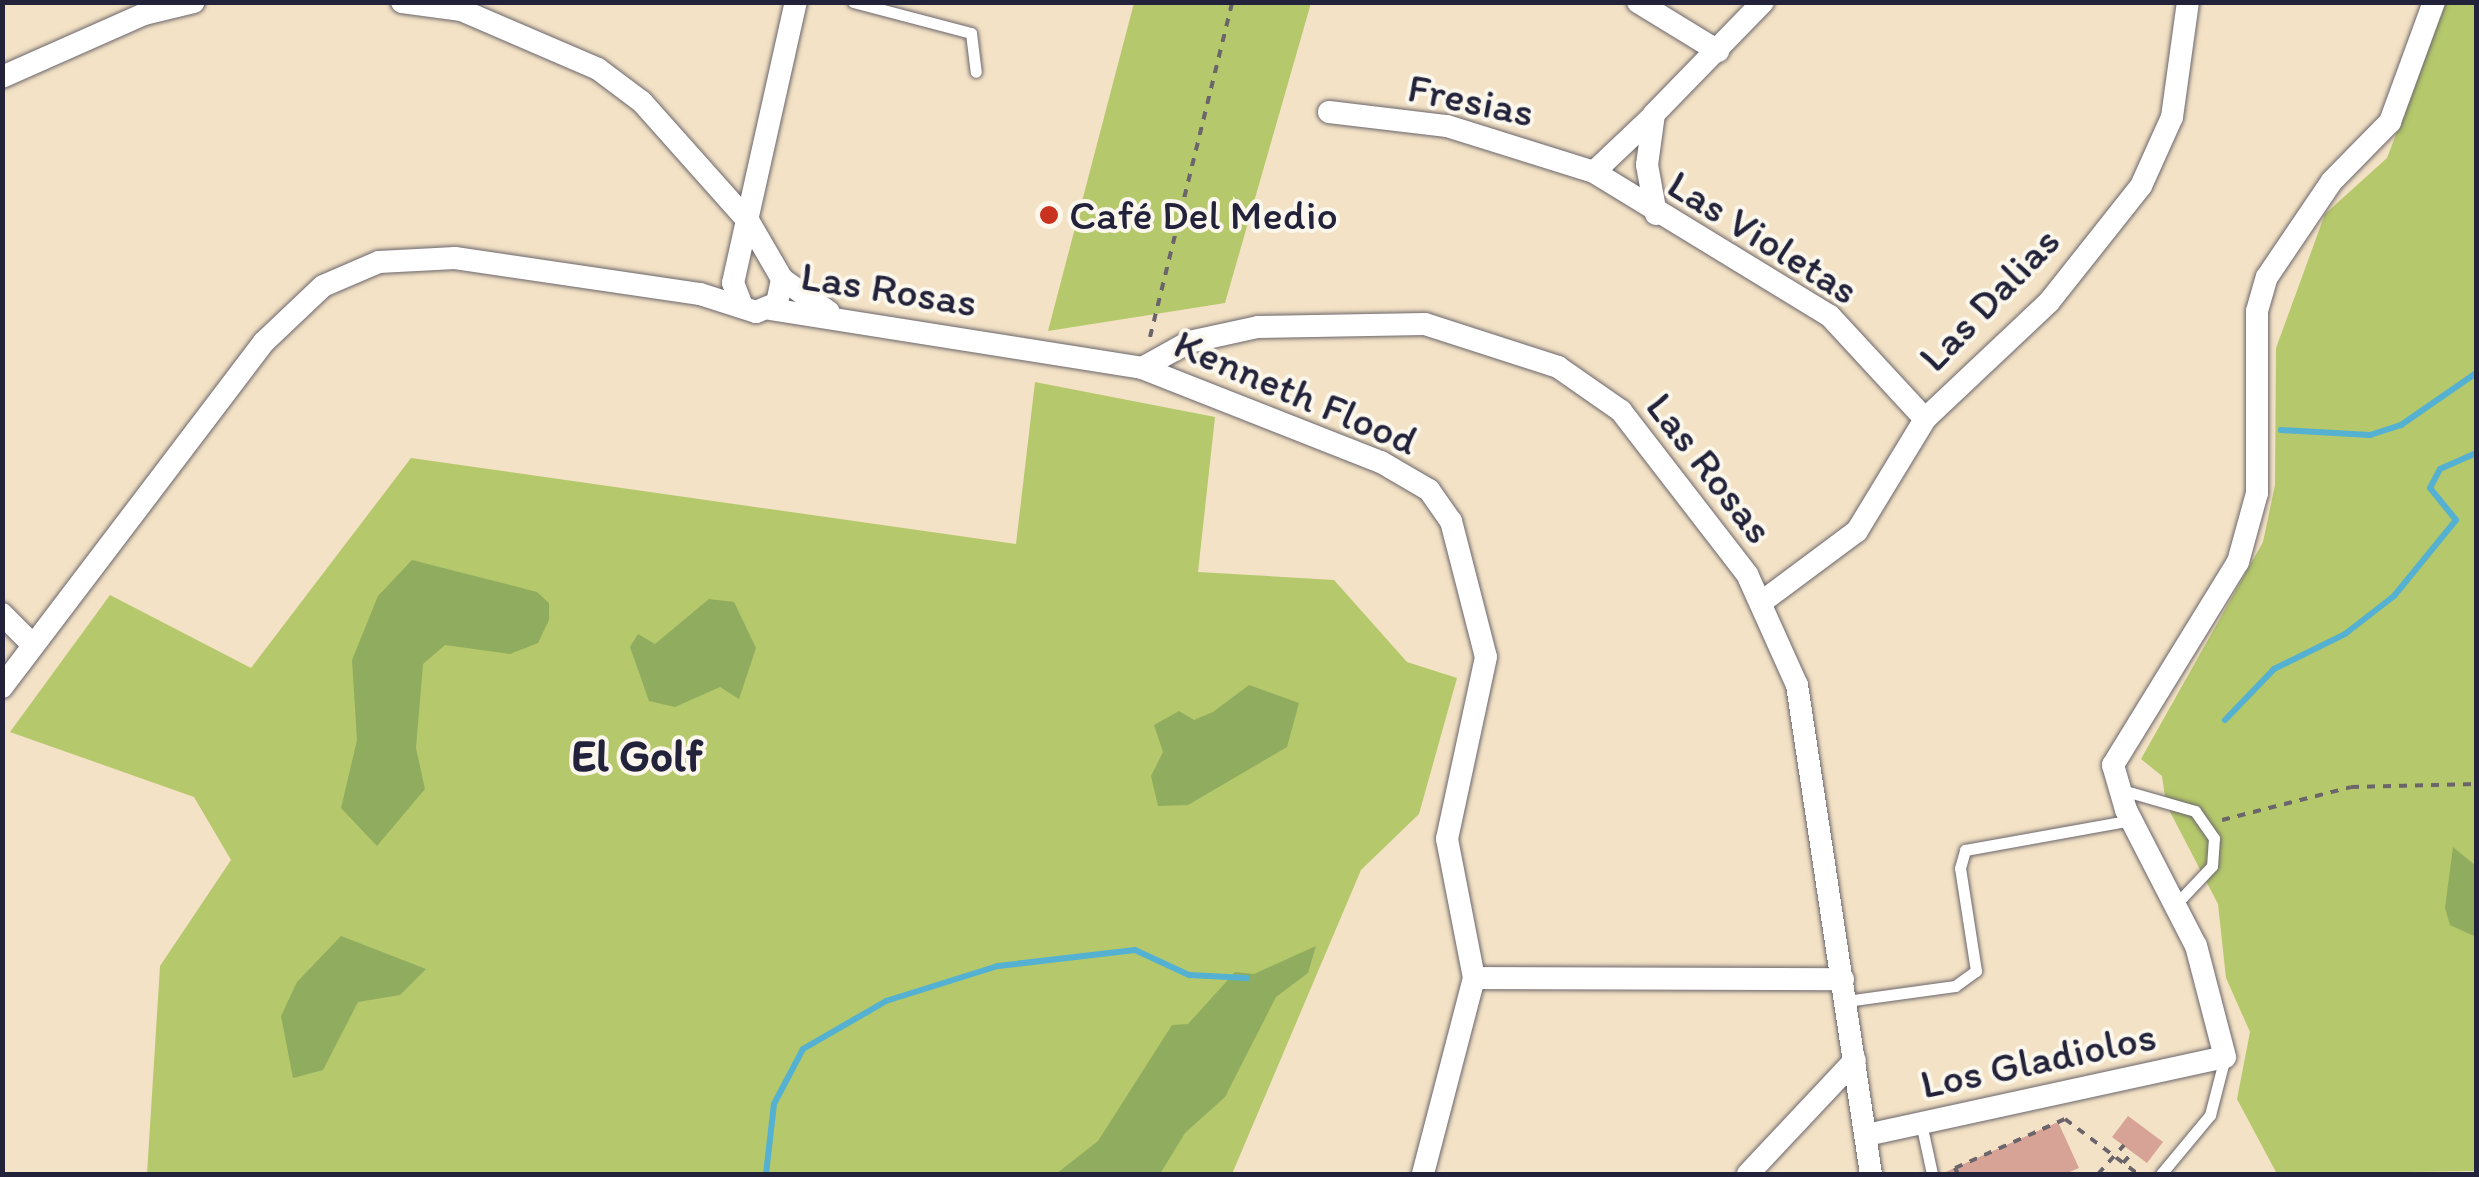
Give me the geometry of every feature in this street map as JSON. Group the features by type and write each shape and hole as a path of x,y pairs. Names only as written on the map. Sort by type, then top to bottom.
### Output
{"street":[{"path":"2,77 144,14 194,2"},
{"path":"402,2 462,10 598,68 642,102 750,222 777,273 770,309"},
{"path":"742,306 736,275 796,2"},
{"path":"1638,2 1718,51"},
{"path":"1594,172 1763,2"},
{"name":"Las Dalias","path":"1763,600 1857,530 1924,419 2049,302 2141,186 2172,116 2188,2"},
{"path":"2225,1058 2196,946 2131,820 2113,765 2125,733 2238,562 2257,493 2257,311 2267,276 2332,181 2390,122 2434,2"},
{"name":"Fresias","path":"1329,112 1446,126 1594,172"},
{"path":"1654,114 1647,165 1656,214"},
{"name":"Las Violetas","path":"1594,172 1656,214 1830,316 1924,419"},
{"path":"714,183 738,190 757,182"},
{"name":"Las Rosas","path":"2,687 264,342 323,286 378,262 455,258 700,294 742,306 1142,368 1189,342 1326,322 1426,324 1558,368 1621,412 1763,600 1797,685 1871,1174"},
{"path":"700,294 756,262 841,319"},
{"name":"Kenneth Flood","path":"1142,368 1381,462 1429,490 1451,521 1486,657 1446,840 1474,978 1422,1174"},
{"path":"2,614 32,644"},
{"path":"1474,978 1844,990"},
{"name":"Los Gladiolos","path":"1867,1135 2225,1058"},
{"path":"1748,1174 1855,1060"}],"lane":[{"path":"852,2 970,33 976,72"},
{"path":"2120,790 2195,811 2206,828 2212,866 2175,905"},
{"path":"1844,990 1956,986 1976,971 1960,868 1966,850 2131,820"},
{"path":"2161,1174 2210,1116 2225,1058"},
{"path":"1921,1123 1932,1174"}],"path":[{"path":"1142,368 1232,2"},
{"path":"1221,355 1221,378"},
{"path":"2206,828 2249,807 2351,787 2476,784"},
{"path":"1958,1174 1956,1168 2065,1119 2138,1174"},
{"path":"2098,1174 2124,1145"},
{"path":"2123,1163 2133,1152"}],"green space":[{"path":"1134,3 1311,3 1225,303 1048,331"},
{"path":"2446,3 2476,3 2476,1171 2277,1174 2237,1099 2250,1032 2226,978 2218,904 2166,804 2162,776 2141,759 2263,542 2275,485 2276,348 2325,214 2387,158"},
{"path":"1035,382 1215,417 1198,572 1334,580 1407,662 1457,678 1419,814 1361,870 1232,1174 147,1174 160,966 231,860 194,797 10,732 110,595 251,668 411,458 1016,544"},
{"path":"412,560 537,592 549,603 549,620 538,643 510,654 445,645 423,664 416,748 425,789 377,846 341,808 357,740 352,660 378,596"},
{"path":"709,599 734,602 756,648 739,699 720,687 675,707 649,701 630,647 638,634 655,644"},
{"path":"1249,685 1299,703 1287,747 1188,805 1158,806 1151,776 1163,752 1154,725 1179,711 1194,720 1213,712"},
{"path":"2453,847 2476,866 2476,937 2450,925 2445,908"},
{"path":"341,936 426,969 400,995 358,1002 323,1070 293,1078 281,1016 297,982"},
{"path":"1316,946 1308,973 1276,997 1225,1097 1185,1133 1160,1174 1056,1174 1098,1141 1172,1025 1188,1024 1235,972 1254,974"}],"building":[{"path":"2128,1116 2163,1142 2147,1163 2112,1137"},
{"path":"2058,1122 2079,1168 2065,1174 1941,1174"}],"waterway":[{"path":"2281,430 2370,435 2401,425 2476,373"},
{"path":"2225,720 2274,669 2345,634 2394,596 2456,520 2430,488 2440,469 2476,453"},
{"path":"766,1174 774,1104 803,1049 886,1001 998,966 1135,950 1189,975 1247,978"}],"place":[{"name":"Café Del Medio","path":"1049,215"}],"district":[{"name":"El Golf","path":"637,756"}]}
